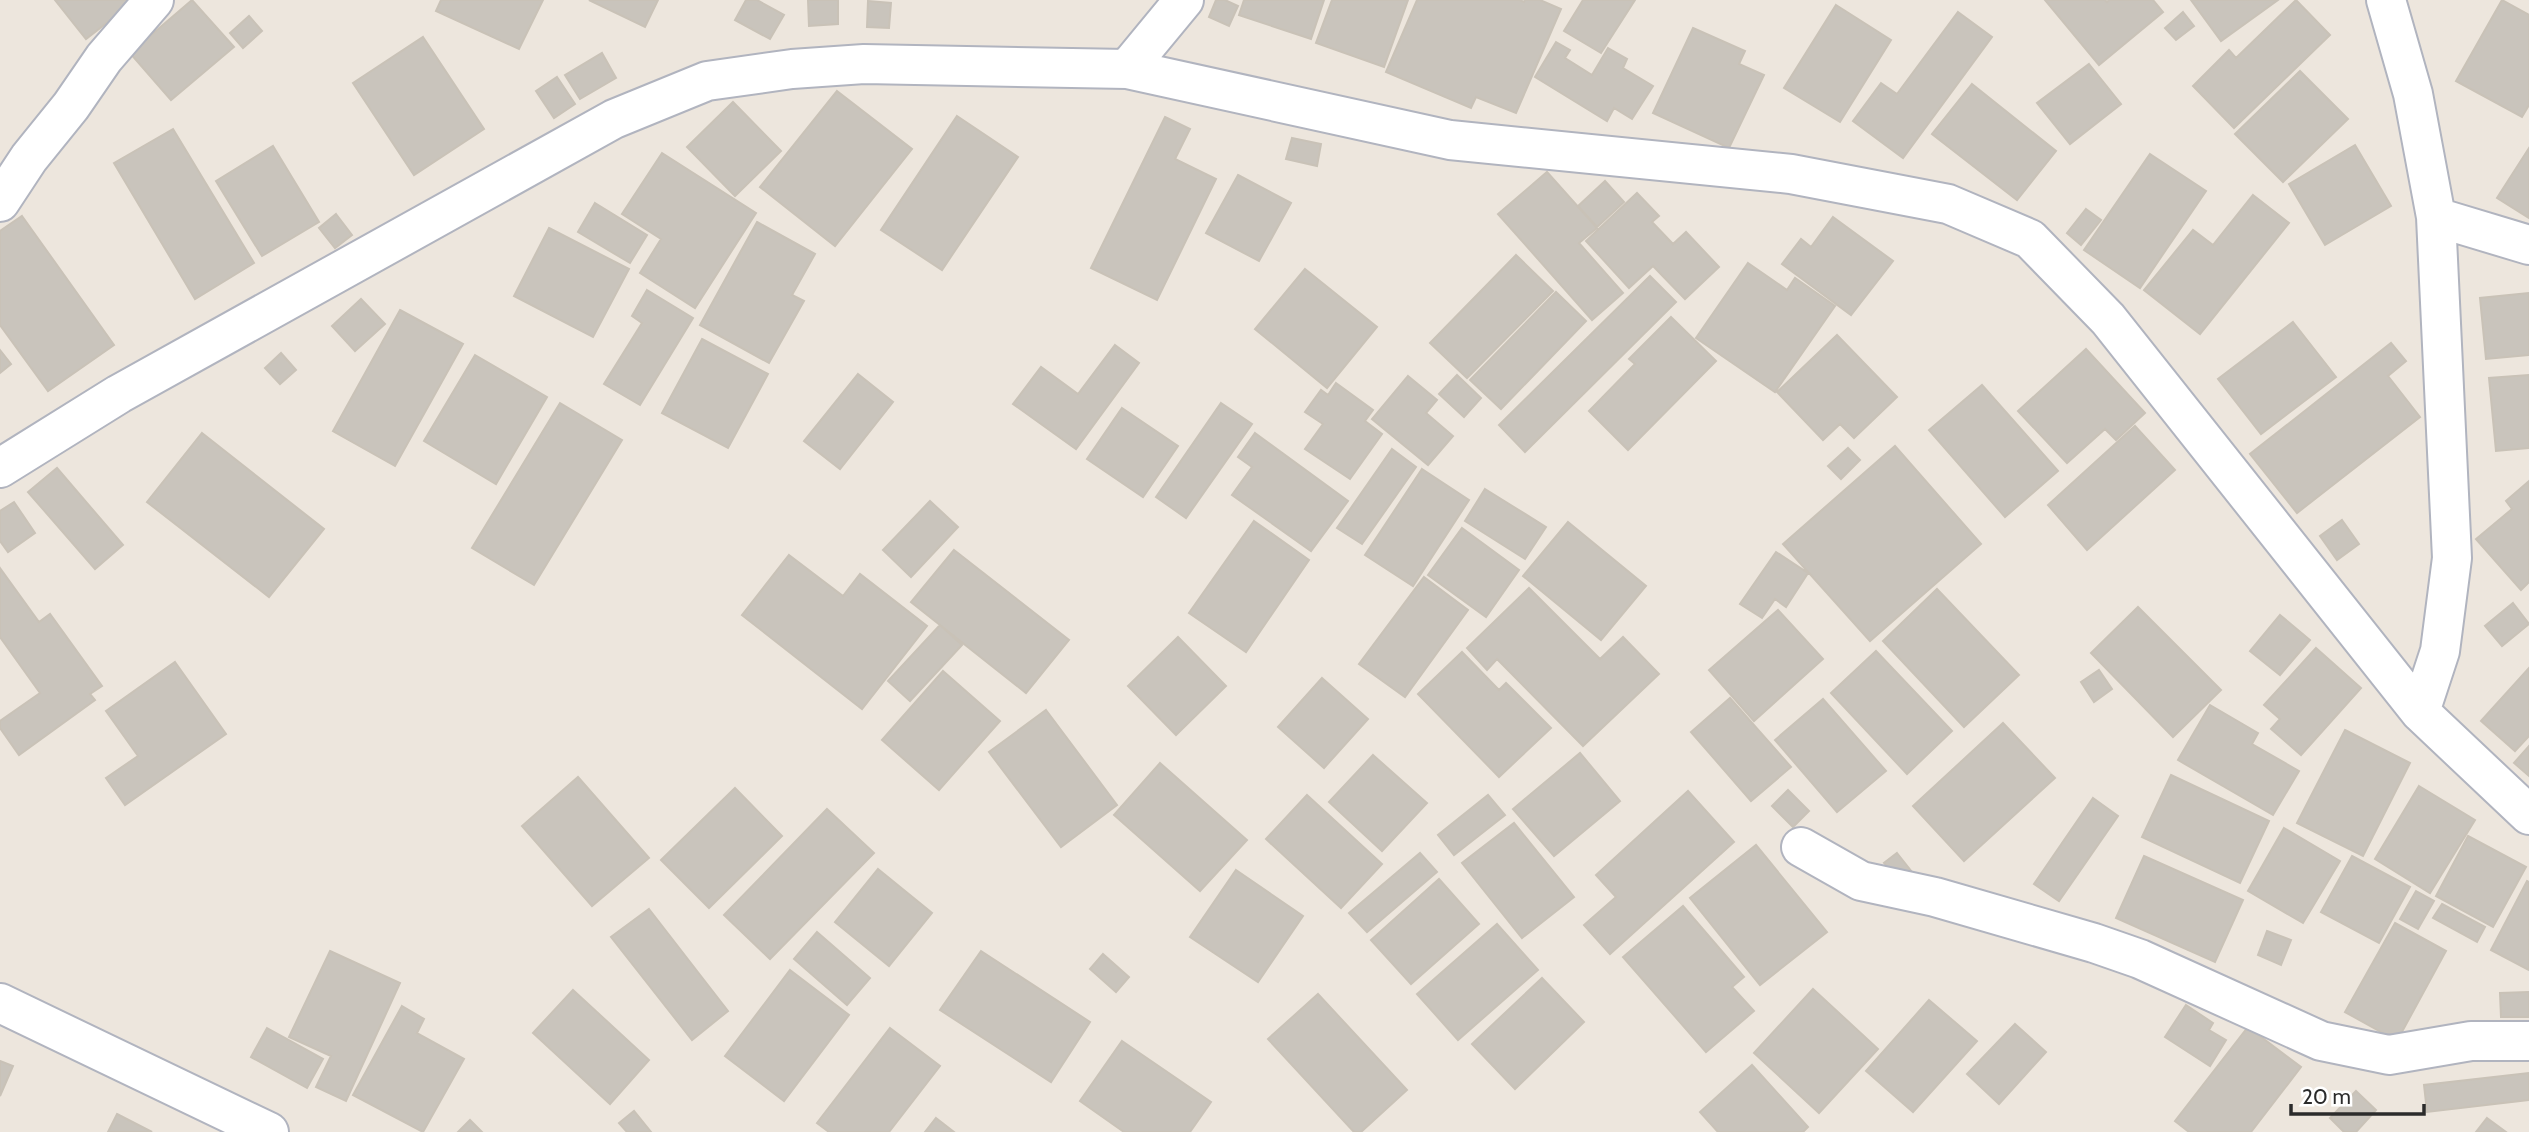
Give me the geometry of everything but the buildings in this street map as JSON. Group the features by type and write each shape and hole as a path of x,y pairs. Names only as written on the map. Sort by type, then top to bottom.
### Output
{"street":[{"path":"0,202 29,158 71,106 104,58 153,0"},
{"path":"1127,69 1184,0"},
{"path":"2386,0 2413,94 2436,217 2452,558 2440,651 2420,712"},
{"path":"0,468 119,394 614,119 707,81 792,69 864,64 1127,69 1450,141 1791,174 1818,179 1948,204 2030,239 2108,319 2420,712 2529,815"},
{"path":"2436,217 2529,245"},
{"path":"1801,847 1861,881 1935,897 2140,959 2321,1041 2389,1055 2471,1041 2529,1041"},
{"path":"0,1003 269,1132"}]}
